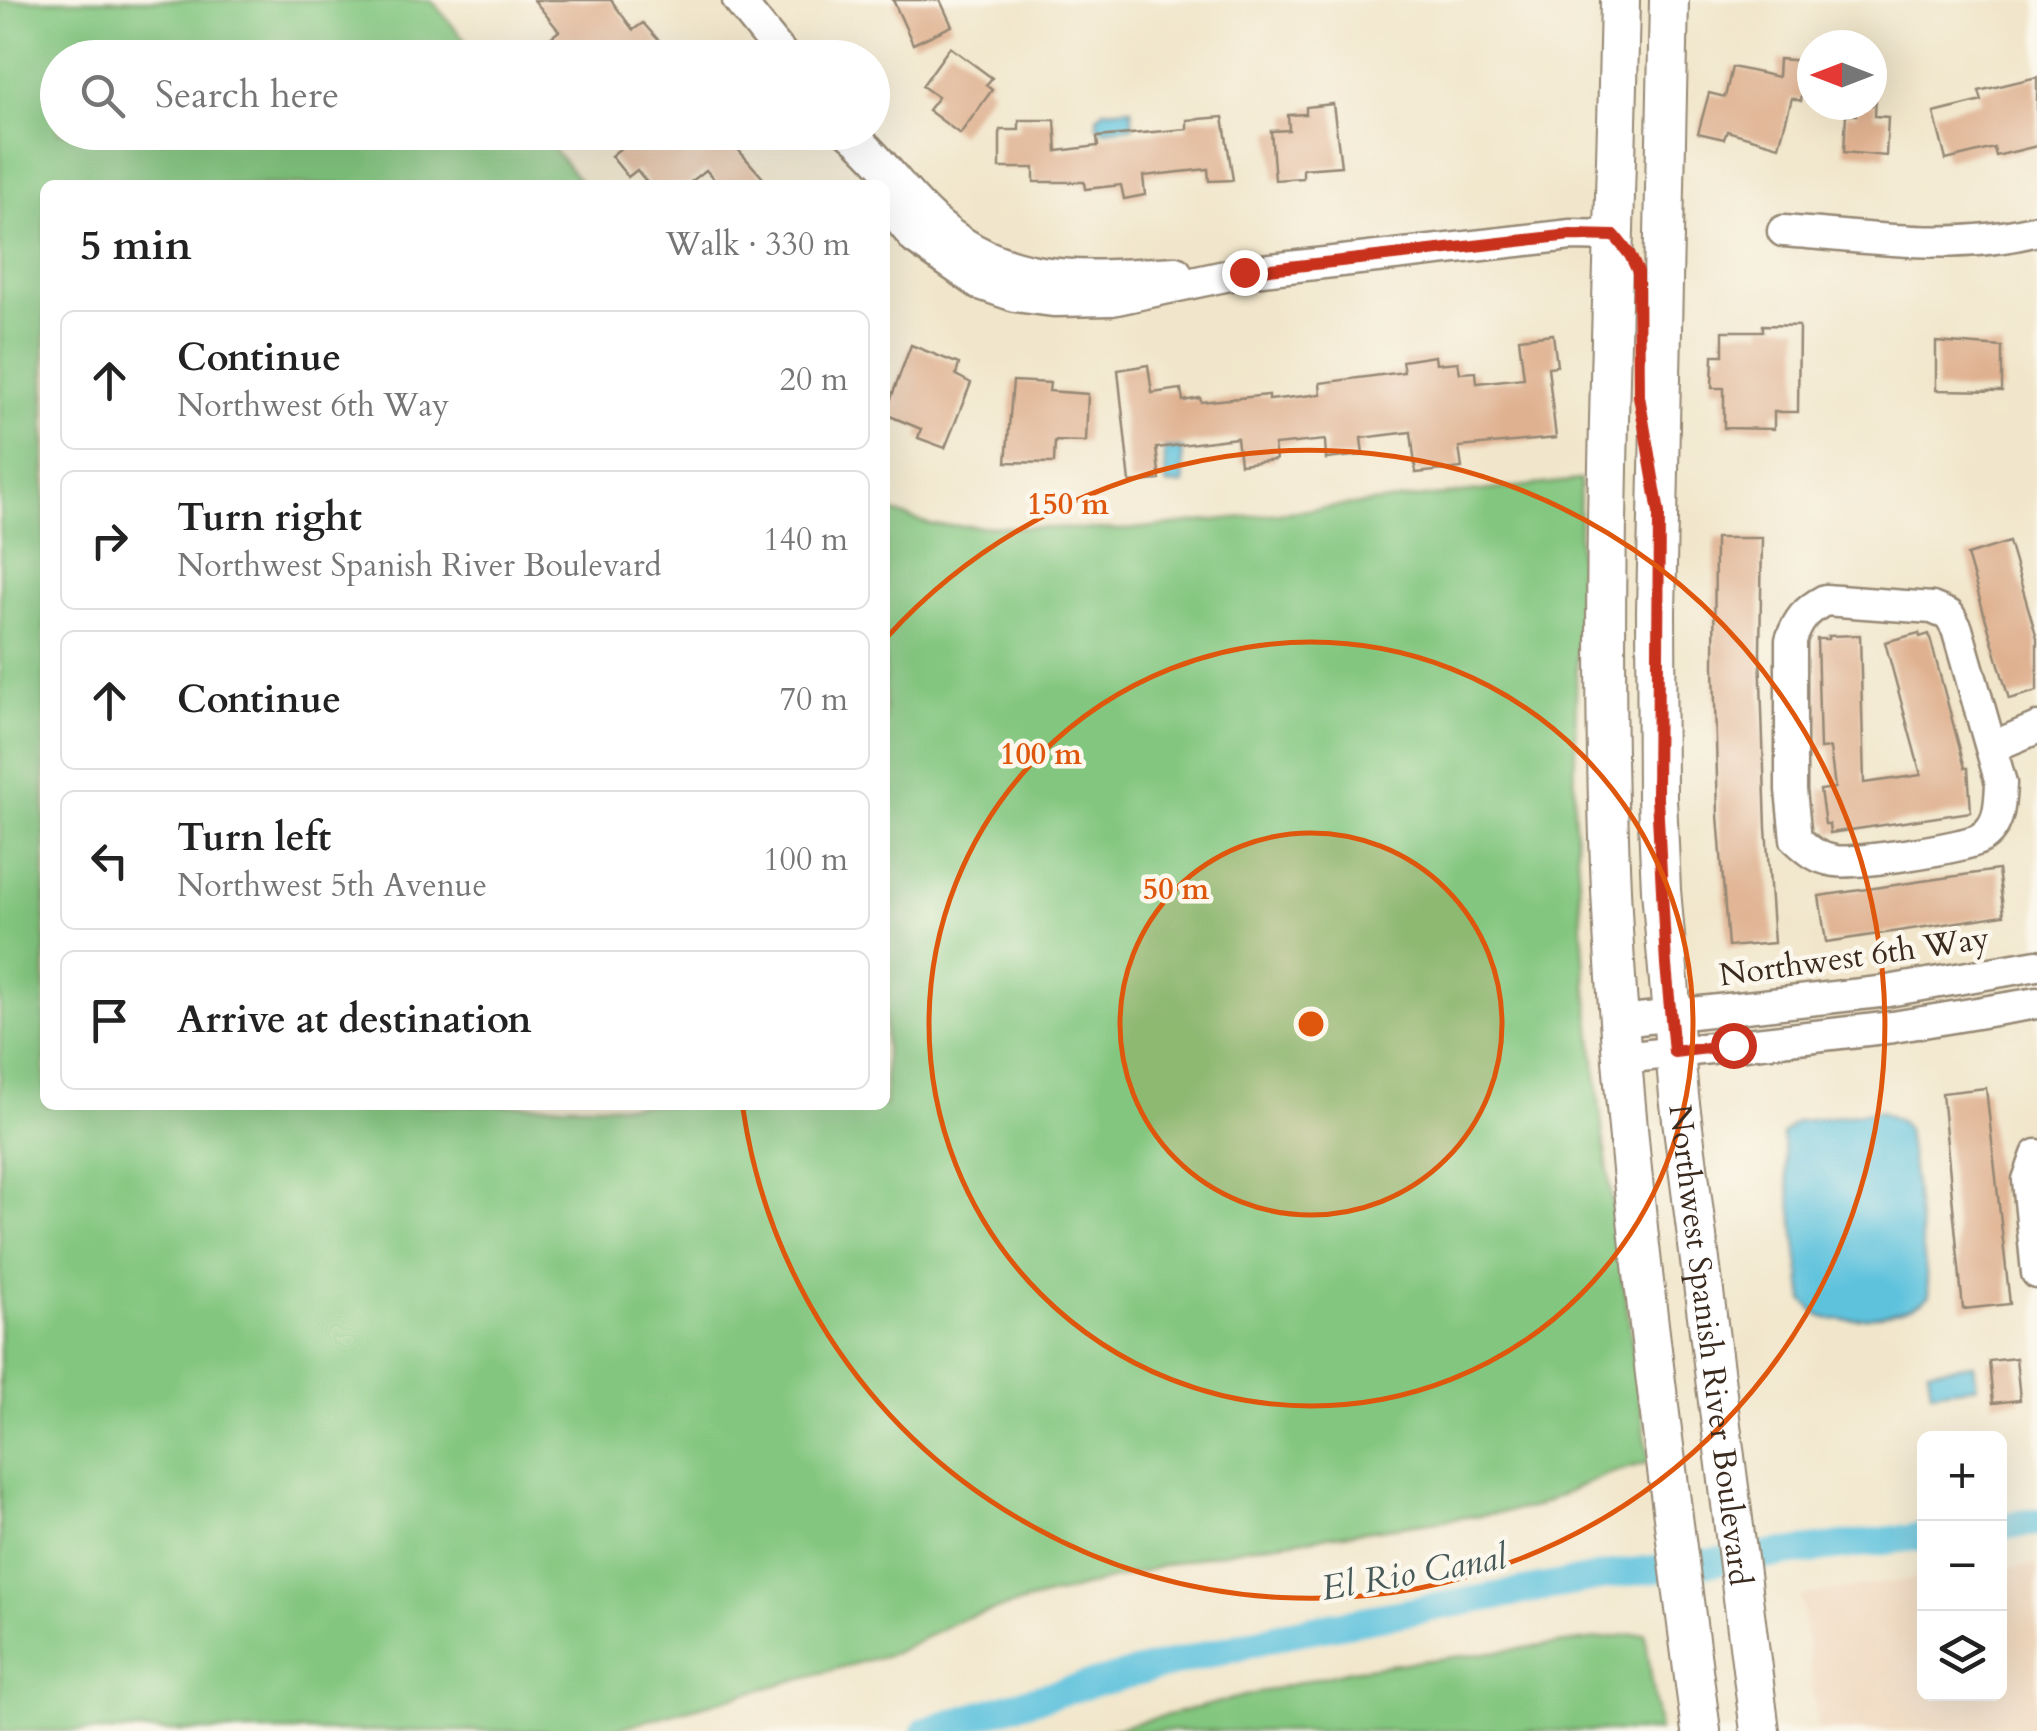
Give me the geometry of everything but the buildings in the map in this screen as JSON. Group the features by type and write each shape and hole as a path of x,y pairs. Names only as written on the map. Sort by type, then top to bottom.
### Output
{"main road":[{"name":"Northwest Spanish River Boulevard","path":"1620,0 1607,724 1611,890 1646,1300 1701,1731"},
{"name":"Northwest Spanish River Boulevard","path":"1670,0 1657,798 1673,1034 1760,1731"},
{"path":"1615,236 1638,272 1639,396 1659,513"}],"street":[{"path":"738,0 770,40"},
{"path":"849,150 870,180"},
{"path":"864,150 956,239 1004,265 1066,277 1200,270 1244,272"},
{"path":"890,208 915,240 980,284 1015,296 1053,301 1112,300 1244,272 1571,235 1615,236"},
{"path":"1783,231 1968,242 2037,230"},
{"path":"1825,600 1920,606 1948,615 1958,629 1992,747 2001,783 2000,807 1994,825 1980,839 1958,846 1839,862 1814,856 1796,839 1791,790 1791,640 1797,623 1808,609 1825,600"},
{"path":"1992,747 2037,728"},
{"name":"Northwest 6th Way","path":"1624,1058 1673,1034 2037,965"},
{"name":"Northwest 6th Way","path":"1621,1020 1673,1034 1893,1028 2037,1003"},
{"path":"2037,1155 2028,1180 2037,1273"}],"shaded area":[{"path":"2037,1565 2037,1731 1818,1731 1801,1596 1917,1578 1917,1701 2007,1701 2007,1568"}],"green space":[{"path":"0,0 431,0 465,40 40,40 40,150 554,150 579,180 40,180 40,1110 890,1110 890,511 931,525 1126,530 1580,480 1574,808 1585,972 1603,1136 1649,1462 1608,1474 1532,1508 1249,1547 1178,1562 961,1619 894,1653 609,1731 0,1731"},
{"path":"1645,1633 1659,1731 1103,1731 1350,1670"}],"water":[{"path":"1131,108 1133,127 1104,130 1097,126 1097,117 1104,110"},
{"path":"1182,448 1184,484 1166,485 1164,449"},
{"path":"1878,1111 1900,1121 1907,1130 1929,1295 1912,1306 1883,1314 1826,1318 1804,1301 1782,1135 1795,1122"},
{"path":"1974,1364 1977,1386 1931,1392 1928,1370"}],"waterway":[{"name":"El Rio Canal","path":"2007,1525 2037,1522"},
{"name":"El Rio Canal","path":"926,1731 1291,1633 1623,1573 1917,1537"}],"route":[{"path":"1244,272 1571,235 1615,236 1630,255 1639,281 1640,414 1659,513 1657,798 1674,1052 1733,1045"}]}
